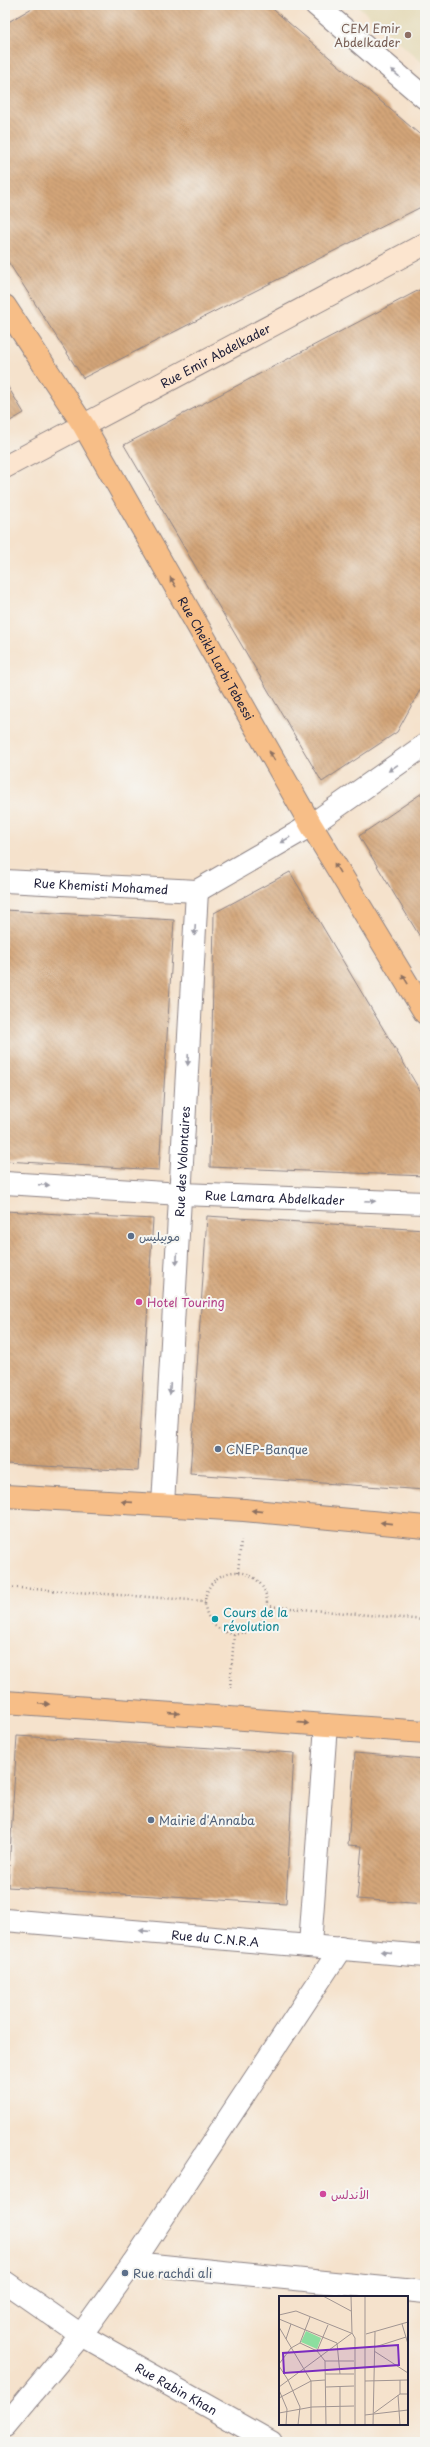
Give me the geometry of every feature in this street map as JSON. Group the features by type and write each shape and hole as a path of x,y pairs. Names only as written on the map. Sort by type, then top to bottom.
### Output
{"main road":[{"name":"Rue Cheikh Larbi Tebessi","path":"5,306 84,426 311,825 425,1013"},
{"path":"5,1496 244,1510 425,1527"},
{"path":"5,1702 425,1732"}],"street":[{"path":"316,5 425,98"},
{"name":"Rue Emir Abdelkader","path":"5,467 425,244"},
{"path":"197,891 311,825 425,745"},
{"name":"Rue Khemisti Mohamed","path":"5,881 197,891"},
{"name":"Rue des Volontaires","path":"163,1505 197,891"},
{"name":"Rue Lamara Abdelkader","path":"5,1183 181,1194 425,1203"},
{"path":"310,1945 326,1725"},
{"name":"Rue du C.N.R.A","path":"5,1920 425,1956"},
{"path":"5,2426 81,2335 133,2263 341,1948"},
{"path":"133,2263 425,2292"},
{"name":"Rue Rabin Khan","path":"5,2282 81,2335 271,2442"}],"path":[{"path":"238,1572 250,1575 260,1582 266,1593 267,1606 264,1617 257,1627 246,1633 234,1635 222,1631 213,1624 207,1613 205,1601 208,1589 216,1580 226,1573 238,1572"},
{"path":"5,1587 205,1601"},
{"path":"267,1606 425,1620"},
{"path":"228,1717 234,1635"}],"shaded area":[{"name":"CEM Emir Abdelkader","path":"357,5 425,5 425,65"}],"building":[{"path":"37,5 268,5 425,139 425,205 83,378 5,257 5,24"},
{"path":"425,287 425,681 397,732 322,782 124,445"},
{"path":"5,382 24,413 5,424"},
{"path":"425,791 425,945 359,836"},
{"path":"290,872 425,1099 425,1176 210,1167 214,913"},
{"path":"5,910 174,920 159,1170 5,1161"},
{"path":"5,1211 153,1219 138,1471 5,1464"},
{"path":"207,1216 425,1230 425,1490 190,1474"},
{"name":"Mairie d'Annaba","path":"17,1736 294,1753 286,1904 8,1887"},
{"path":"355,1753 425,1759 425,1904 357,1899 362,1846 348,1845"}],"place":[{"name":"CEM Emir Abdelkader","path":"408,35"},
{"name":"موبيليس","path":"131,1236"},
{"name":"Hotel Touring","path":"139,1302"},
{"name":"CNEP-Banque","path":"218,1449"},
{"name":"Cours de la révolution","path":"215,1619"},
{"name":"Mairie d'Annaba","path":"151,1820"},
{"name":"الأندلس","path":"323,2194"},
{"name":"Rue rachdi ali","path":"125,2273"}]}
